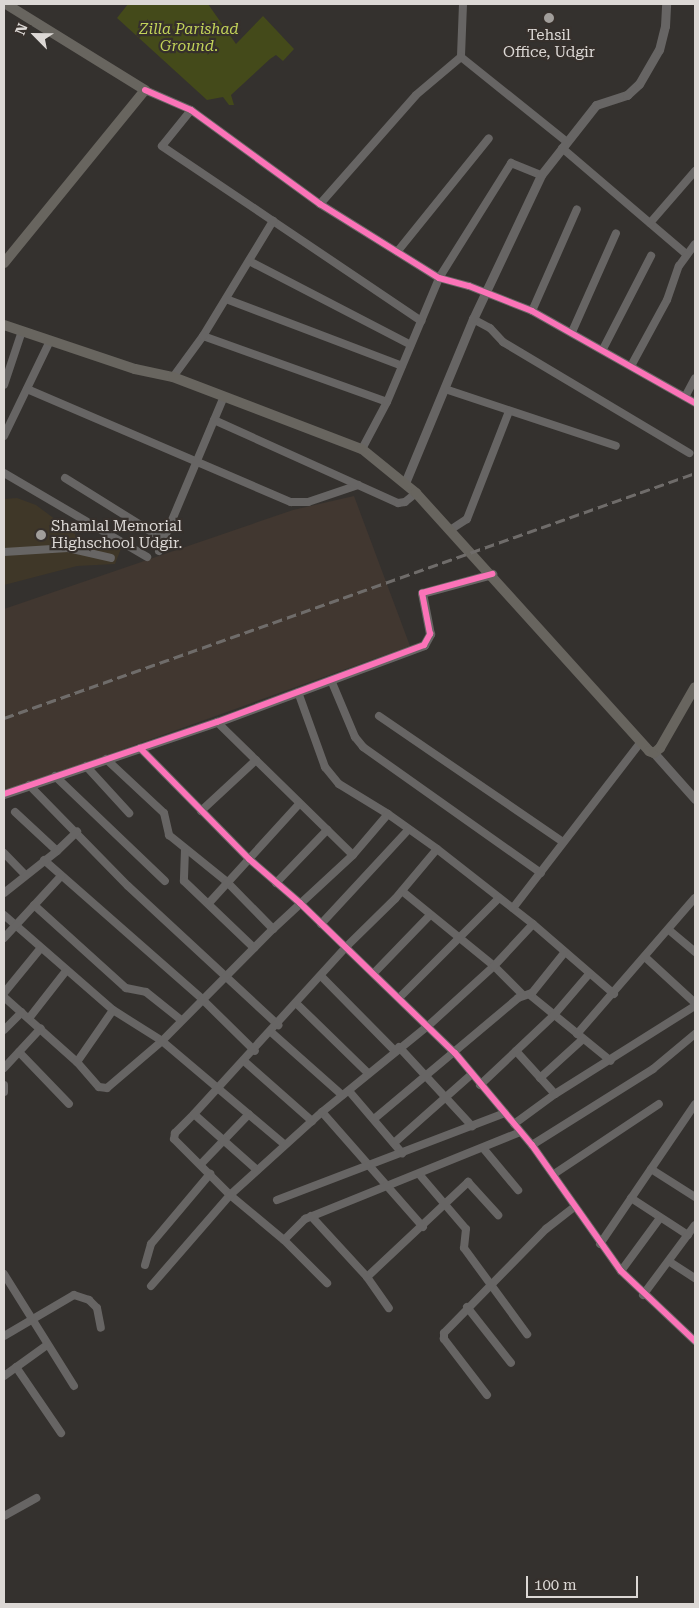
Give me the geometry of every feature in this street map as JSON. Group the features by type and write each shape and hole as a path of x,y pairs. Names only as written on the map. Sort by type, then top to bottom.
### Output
{"main road":[{"path":"4,264 145,90 6,4"},
{"path":"4,325 49,343 173,377 362,449 416,493 492,574 641,742 654,753 660,748 695,687"}],"street":[{"path":"320,204 416,95 461,58 463,4"},
{"path":"404,483 485,292 541,175 596,105 627,95 640,84 659,50 665,26 666,4"},
{"path":"461,58 564,145 650,224 686,254"},
{"path":"145,90 191,110 320,204 439,278 485,292 532,311 695,403"},
{"path":"191,110 162,146 421,321"},
{"path":"397,252 489,138"},
{"path":"362,449 387,402 439,278 511,163 541,175"},
{"path":"650,224 695,171"},
{"path":"532,311 577,209"},
{"path":"173,377 203,336 273,221"},
{"path":"572,332 616,233"},
{"path":"632,366 686,254 695,244"},
{"path":"602,349 651,256"},
{"path":"249,261 411,346"},
{"path":"226,299 402,366"},
{"path":"473,319 490,328 503,342 689,453"},
{"path":"4,385 22,331"},
{"path":"203,336 387,402"},
{"path":"4,436 49,343"},
{"path":"685,397 695,378"},
{"path":"27,389 298,503 358,485"},
{"path":"445,389 616,446"},
{"path":"159,551 224,396"},
{"path":"450,530 467,519 509,410"},
{"path":"214,420 398,503 405,502 416,493"},
{"path":"4,473 147,557"},
{"path":"65,478 164,539"},
{"path":"4,552 68,548 112,558"},
{"path":"4,794 217,722 424,645 430,634 422,598 427,589 492,574"},
{"path":"331,680 355,737 363,747 541,873"},
{"path":"298,692 325,767 339,784 388,814 437,849 533,924 564,954 614,994"},
{"path":"379,716 563,842"},
{"path":"217,722 353,855"},
{"path":"513,908 641,742"},
{"path":"140,748 249,859 300,903 400,997 455,1053 480,1085 532,1144 600,1244 621,1271 643,1295 695,1341"},
{"path":"654,753 695,799"},
{"path":"106,759 164,813 168,835 227,882 273,929"},
{"path":"201,811 256,760"},
{"path":"86,766 129,813"},
{"path":"55,776 165,880"},
{"path":"29,785 128,886 278,1025"},
{"path":"209,903 299,804"},
{"path":"15,812 57,851"},
{"path":"40,949 4,995 77,1062 99,1087 107,1088 162,1041 180,1019 300,903 353,855 388,814"},
{"path":"321,924 409,829"},
{"path":"276,883 327,830"},
{"path":"4,893 57,851 77,832"},
{"path":"185,849 184,881 254,948"},
{"path":"327,1283 284,1240 230,1195 173,1137 244,1060 255,1051 322,977 346,947 402,891 437,849"},
{"path":"4,853 25,876"},
{"path":"44,860 202,999 255,1051"},
{"path":"4,938 62,876"},
{"path":"402,891 429,916 494,966 526,995 610,1061"},
{"path":"400,997 457,937 499,898"},
{"path":"540,1078 580,1036 695,899"},
{"path":"34,905 126,988 146,992 180,1019"},
{"path":"4,915 40,949 113,1010 162,1041 284,1144"},
{"path":"374,973 429,916"},
{"path":"151,1286 230,1195 284,1144 397,1048 428,1026 494,966 533,924"},
{"path":"669,930 695,952"},
{"path":"374,1119 424,1075 455,1053 526,995 564,954"},
{"path":"514,1124 555,1094 610,1061 695,1004 645,957"},
{"path":"30,1017 66,971"},
{"path":"480,1085 553,1016 589,974"},
{"path":"322,977 397,1048 472,1126"},
{"path":"297,1004 368,1073"},
{"path":"77,1062 113,1010"},
{"path":"4,1030 22,1012"},
{"path":"4,1068 41,1028"},
{"path":"271,1032 346,1093 374,1119 402,1153"},
{"path":"532,1144 653,1069 695,1034"},
{"path":"516,1051 555,1094"},
{"path":"19,1052 69,1104"},
{"path":"244,1060 312,1121"},
{"path":"394,1143 472,1074"},
{"path":"4,1085 4,1092"},
{"path":"554,1174 659,1104"},
{"path":"600,1244 695,1104"},
{"path":"322,1112 371,1165 423,1227"},
{"path":"277,1200 505,1113"},
{"path":"194,1114 257,1170"},
{"path":"201,1164 225,1142 249,1114"},
{"path":"284,1240 312,1216 520,1132"},
{"path":"483,1148 518,1190"},
{"path":"651,1169 695,1197"},
{"path":"145,1265 151,1244 210,1174"},
{"path":"419,1174 466,1229 464,1248 489,1285 527,1334"},
{"path":"366,1277 423,1227 466,1184 471,1183 498,1215"},
{"path":"631,1198 688,1235"},
{"path":"487,1394 444,1339 448,1327 546,1229 574,1206"},
{"path":"312,1216 366,1277 389,1308"},
{"path":"621,1271 660,1218"},
{"path":"643,1295 670,1262 695,1224"},
{"path":"670,1262 695,1278"},
{"path":"4,1274 74,1386"},
{"path":"4,1336 74,1295 82,1296 97,1308 101,1328"},
{"path":"467,1307 511,1363"},
{"path":"4,1376 48,1345"},
{"path":"16,1367 61,1433"},
{"path":"4,1516 36,1498"}],"shaded area":[{"path":"354,496 410,646 4,792 4,609 293,510"},
{"name":"Shamlal Memorial Highschool Udgir.","path":"17,498 36,505 91,546 122,546 115,564 77,566 4,585 4,499"}],"green space":[{"name":"Zilla Parishad Ground.","path":"128,4 208,4 236,44 263,16 294,49 283,61 276,55 270,59 231,95 234,105 229,105 223,97 207,100 117,18"}],"railway":[{"path":"4,718 695,473"}],"cycle path":[{"path":"145,90 191,110 320,204 439,278 469,286 532,311 695,403"},
{"path":"4,794 217,722 424,645 430,634 422,593 492,574"},
{"path":"140,748 249,859 300,903 455,1053 532,1145 621,1271 695,1341"}],"place":[{"name":"Tehsil Office, Udgir","path":"549,18"},
{"name":"Shamlal Memorial Highschool Udgir.","path":"41,535"}]}
